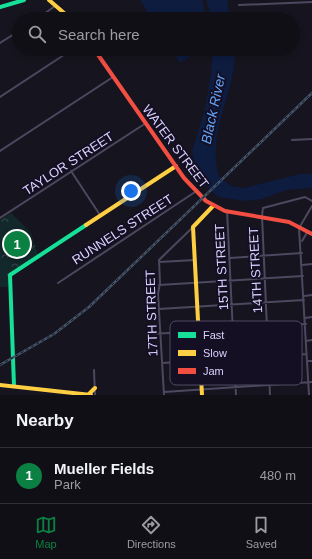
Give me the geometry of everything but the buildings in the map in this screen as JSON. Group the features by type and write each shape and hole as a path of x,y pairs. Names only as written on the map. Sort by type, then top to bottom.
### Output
{"street":[{"path":"0,7 24,0"},
{"path":"49,0 62,12"},
{"path":"239,5 312,2"},
{"path":"47,12 55,6"},
{"path":"0,43 12,35"},
{"path":"0,96 62,56"},
{"name":"WATER STREET","path":"99,56 176,166 196,191 213,206 289,222 310,232"},
{"path":"0,151 113,77"},
{"name":"TAYLOR STREET","path":"0,218 146,123"},
{"path":"292,140 312,139"},
{"path":"14,386 10,275 176,166"},
{"path":"71,171 100,215"},
{"name":"RUNNELS STREET","path":"58,283 196,191"},
{"path":"262,216 264,206 305,197 312,201"},
{"name":"17TH STREET","path":"164,394 159,309 160,258 213,206"},
{"path":"309,395 300,226 312,206"},
{"name":"15TH STREET","path":"227,210 233,321"},
{"name":"14TH STREET","path":"262,216 267,321"},
{"path":"193,227 198,321"},
{"path":"301,242 310,232"},
{"path":"230,258 302,253"},
{"path":"159,262 195,260"},
{"path":"302,265 312,264"},
{"path":"159,285 303,276"},
{"path":"304,296 312,295"},
{"path":"159,309 304,300"},
{"path":"305,318 312,317"},
{"path":"302,324 306,324"},
{"path":"154,334 170,332"},
{"path":"306,341 312,340"},
{"path":"302,354 307,354"},
{"path":"307,361 312,361"},
{"path":"162,363 170,362"},
{"path":"94,370 95,395"},
{"path":"302,382 312,382"},
{"path":"0,385 91,395"},
{"path":"202,385 202,395"},
{"name":"15TH STREET","path":"236,385 236,395"},
{"path":"164,394 270,385"},
{"name":"14TH STREET","path":"270,385 270,395"},
{"path":"87,394 92,393 95,388"},
{"path":"42,389 42,395"}],"green space":[{"path":"11,213 31,233 38,255 9,274 8,287 0,287 0,220"},
{"path":"13,224 22,229 28,238 30,244 30,254 27,259 14,249 24,237 9,242 6,225"},
{"path":"0,260 9,263 5,286 0,285"}],"water":[{"path":"140,0 202,0 205,12 148,12"},
{"path":"206,0 227,0 229,12 210,12"},
{"path":"176,56 192,56 180,63"},
{"name":"Black River","path":"212,56 235,56 231,81 216,143 216,159 219,176 231,186 244,188 300,174 312,174 312,188 286,190 262,199 245,201 218,197 204,184 196,170 192,151 205,109"}],"railway":[{"path":"0,365 54,334 89,307 312,93"}],"traffic: fast":[{"path":"0,7 24,0"},
{"path":"14,386 10,275 86,225"}],"traffic: slow":[{"path":"49,0 63,12"},
{"path":"86,225 176,166"},
{"path":"198,321 193,227 213,206"},
{"path":"0,385 91,395"},
{"path":"201,385 202,395"},
{"path":"89,394 95,388"}],"traffic: jam":[{"path":"99,56 184,178 206,201 225,211 289,222 312,234"}],"place":[{"name":"Mueller Fields","path":"17,244"}]}
